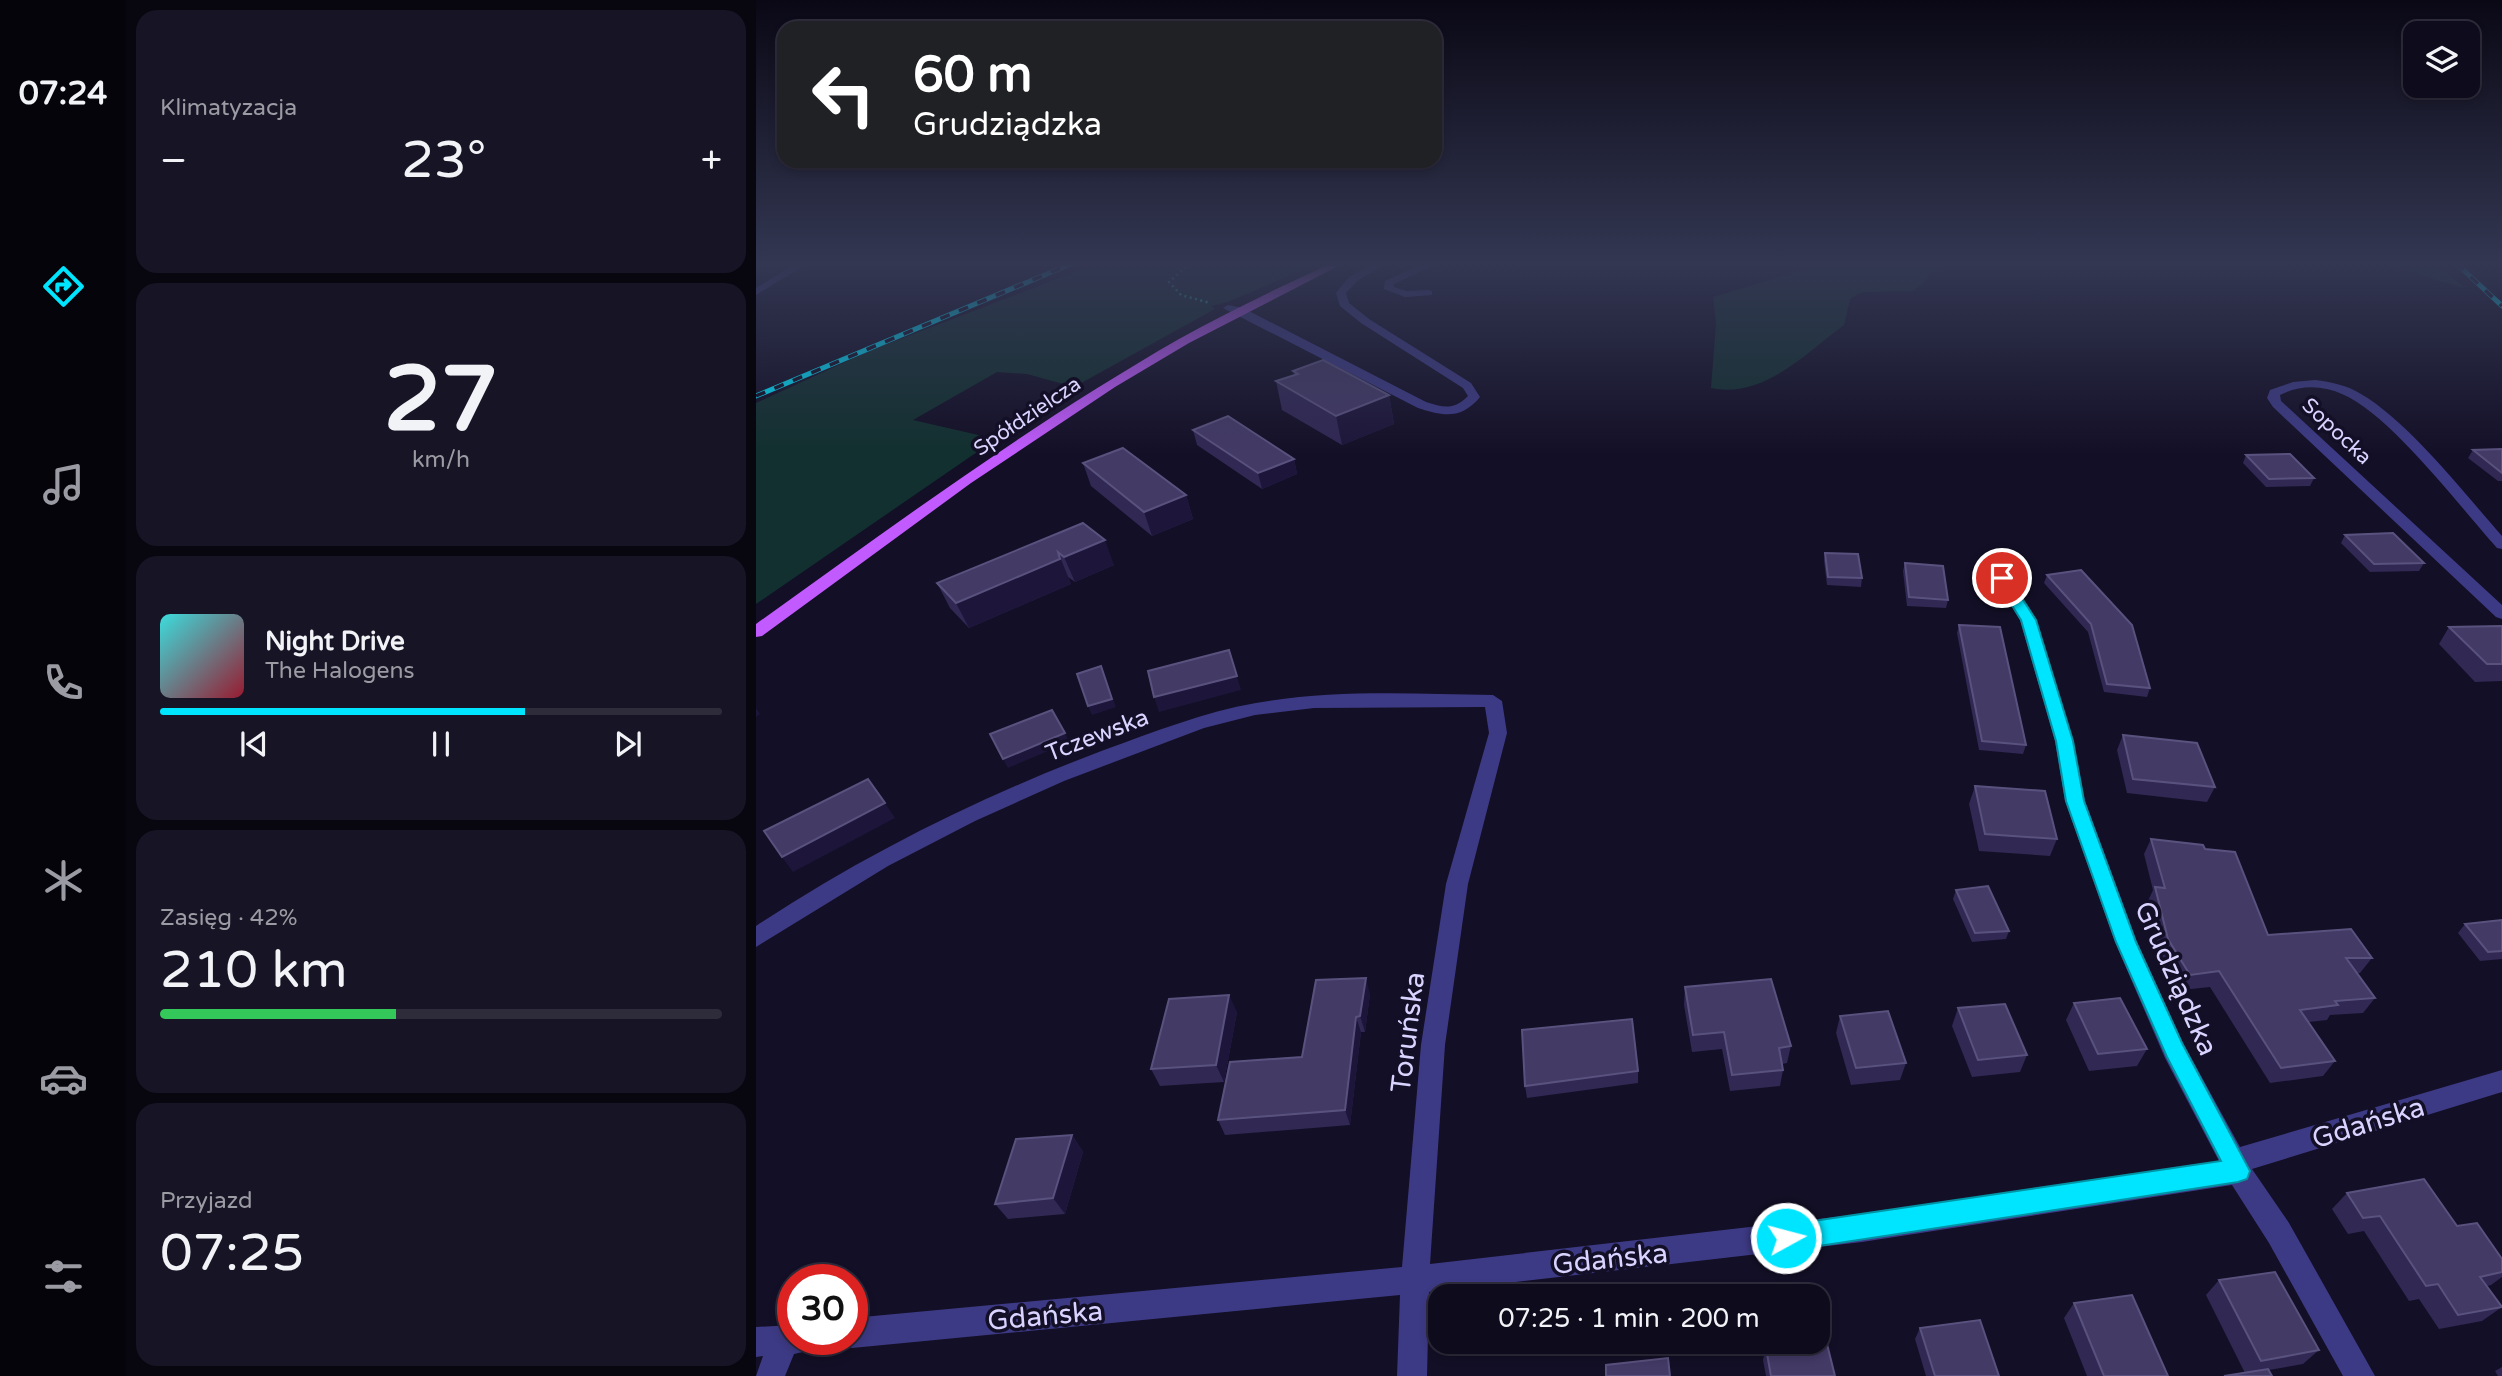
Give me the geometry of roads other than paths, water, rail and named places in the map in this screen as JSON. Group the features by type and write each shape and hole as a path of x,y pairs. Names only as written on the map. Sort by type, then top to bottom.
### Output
{"main road":[{"name":"Spółdzielcza","path":"756,632 938,501 1088,400 1203,327"}],"street":[{"path":"1270,327 1422,405 1445,412 1464,407 1474,397 1467,386 1375,327"},
{"name":"Sopocka","path":"2502,545 2413,445 2356,395 2333,387 2304,383 2288,384 2274,393 2273,398 2277,404 2502,614"},
{"name":"Grudziądzka","path":"2002,578 2028,620 2064,741 2075,801 2126,942 2174,1050 2236,1166 2279,1233 2360,1376"},
{"name":"Tczewska","path":"756,938 797,910 892,854 978,810 1070,771 1205,721 1256,709 1356,699 1493,701"},
{"name":"Toruńska","path":"1412,1376 1415,1281 1433,1045 1457,884 1497,733 1493,701"},
{"name":"Gdańska","path":"868,1332 1415,1281 1811,1235 2236,1166 2502,1081"},
{"path":"770,1376 777,1355"}],"railway":[{"path":"756,396 920,327"}]}
